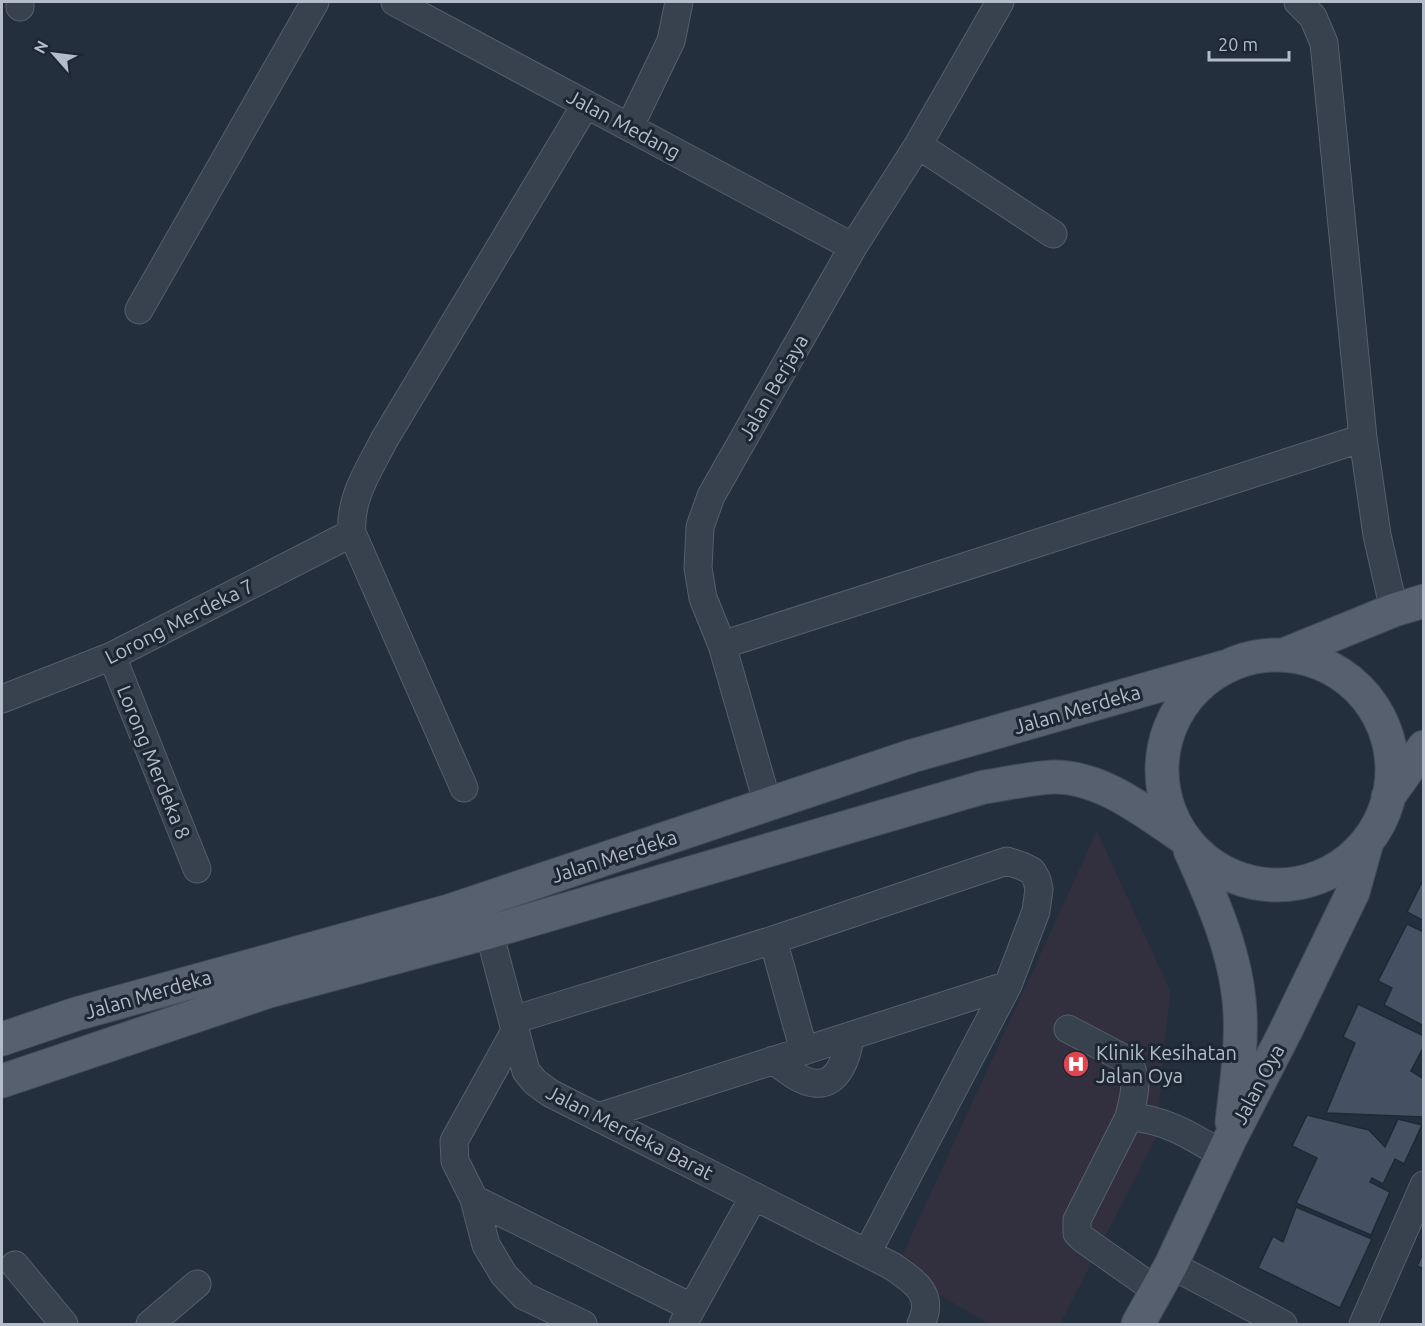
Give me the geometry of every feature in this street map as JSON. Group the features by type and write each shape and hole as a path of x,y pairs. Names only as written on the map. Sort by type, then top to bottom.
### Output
{"main road":[{"path":"1286,654 1409,605"},
{"path":"1226,1147 1239,1051 1240,1012 1234,969 1219,917 1167,807 1161,774 1164,742 1177,711 1197,685 1224,667 1254,656 1286,654 1319,661 1348,678 1371,702 1386,731 1392,764 1388,797 1377,827 1368,840"},
{"name":"Jalan Merdeka","path":"2,1039 76,1014 449,911 912,756 1224,667"},
{"path":"1388,797 1424,747"},
{"name":"Jalan Merdeka","path":"2,1081 269,991 489,932 984,787 1053,777 1077,780 1108,790 1149,814 1185,841 1215,868 1246,882 1280,885 1313,879 1343,864 1368,840"},
{"name":"Jalan Oya","path":"1138,1324 1164,1278 1226,1147 1353,892 1368,840"}],"street":[{"path":"139,310 315,2"},
{"name":"Jalan Medang","path":"395,2 853,247"},
{"path":"630,126 670,41 679,2"},
{"name":"Jalan Berjaya","path":"768,806 722,645 703,598 698,568 700,527 717,486 853,247 918,145 1000,2"},
{"path":"1298,2 1313,17 1324,43 1364,438 1377,535 1409,605"},
{"path":"464,788 352,533 350,518 356,493 384,440 586,104"},
{"path":"918,145 1053,234"},
{"path":"722,645 1364,438"},
{"name":"Lorong Merdeka 7","path":"2,699 112,656 352,533"},
{"name":"Lorong Merdeka 8","path":"112,656 197,869"},
{"path":"583,1324 524,1296 504,1275 486,1245 474,1199 455,1161 454,1141 514,1026 1007,861 1022,866 1032,871 1039,889 1036,911 1008,986 867,1253"},
{"name":"Jalan Merdeka Barat","path":"489,932 526,1071 535,1082 550,1093 892,1266 920,1289 925,1299 926,1311 921,1324"},
{"path":"773,940 804,1051"},
{"path":"598,1117 1008,986"},
{"path":"1068,1029 1125,1059 1135,1073 1136,1086 1129,1117 1084,1207 1076,1227 1077,1233 1083,1239 1164,1278 1283,1324"},
{"path":"773,1060 802,1079 816,1084 829,1080 844,1065 850,1036"},
{"path":"1129,1117 1144,1118 1166,1124 1226,1147"},
{"path":"1364,1324 1424,1185"},
{"path":"474,1199 687,1316 754,1196"},
{"path":"15,1265 63,1324"},
{"path":"150,1324 197,1284"}],"shaded area":[{"name":"Klinik Kesihatan Jalan Oya","path":"1097,831 1170,991 1156,1137 1060,1324 989,1324 896,1269"}],"building":[{"path":"1424,878 1424,921 1407,912"},
{"path":"1407,924 1424,932 1424,1026 1384,1005 1392,988 1378,981"},
{"path":"1358,1004 1424,1036 1424,1046 1411,1071 1424,1079 1423,1117 1326,1113 1355,1043 1343,1037"},
{"path":"1307,1115 1369,1130 1385,1147 1398,1119 1422,1125 1404,1164 1395,1159 1383,1184 1372,1178 1370,1182 1390,1192 1371,1235 1296,1203 1317,1158 1292,1146"},
{"path":"1296,1207 1372,1239 1340,1308 1258,1268 1273,1236 1283,1242"},
{"path":"1424,1251 1424,1269 1417,1266"}],"place":[{"name":"Klinik Kesihatan Jalan Oya","path":"1076,1064"}]}
